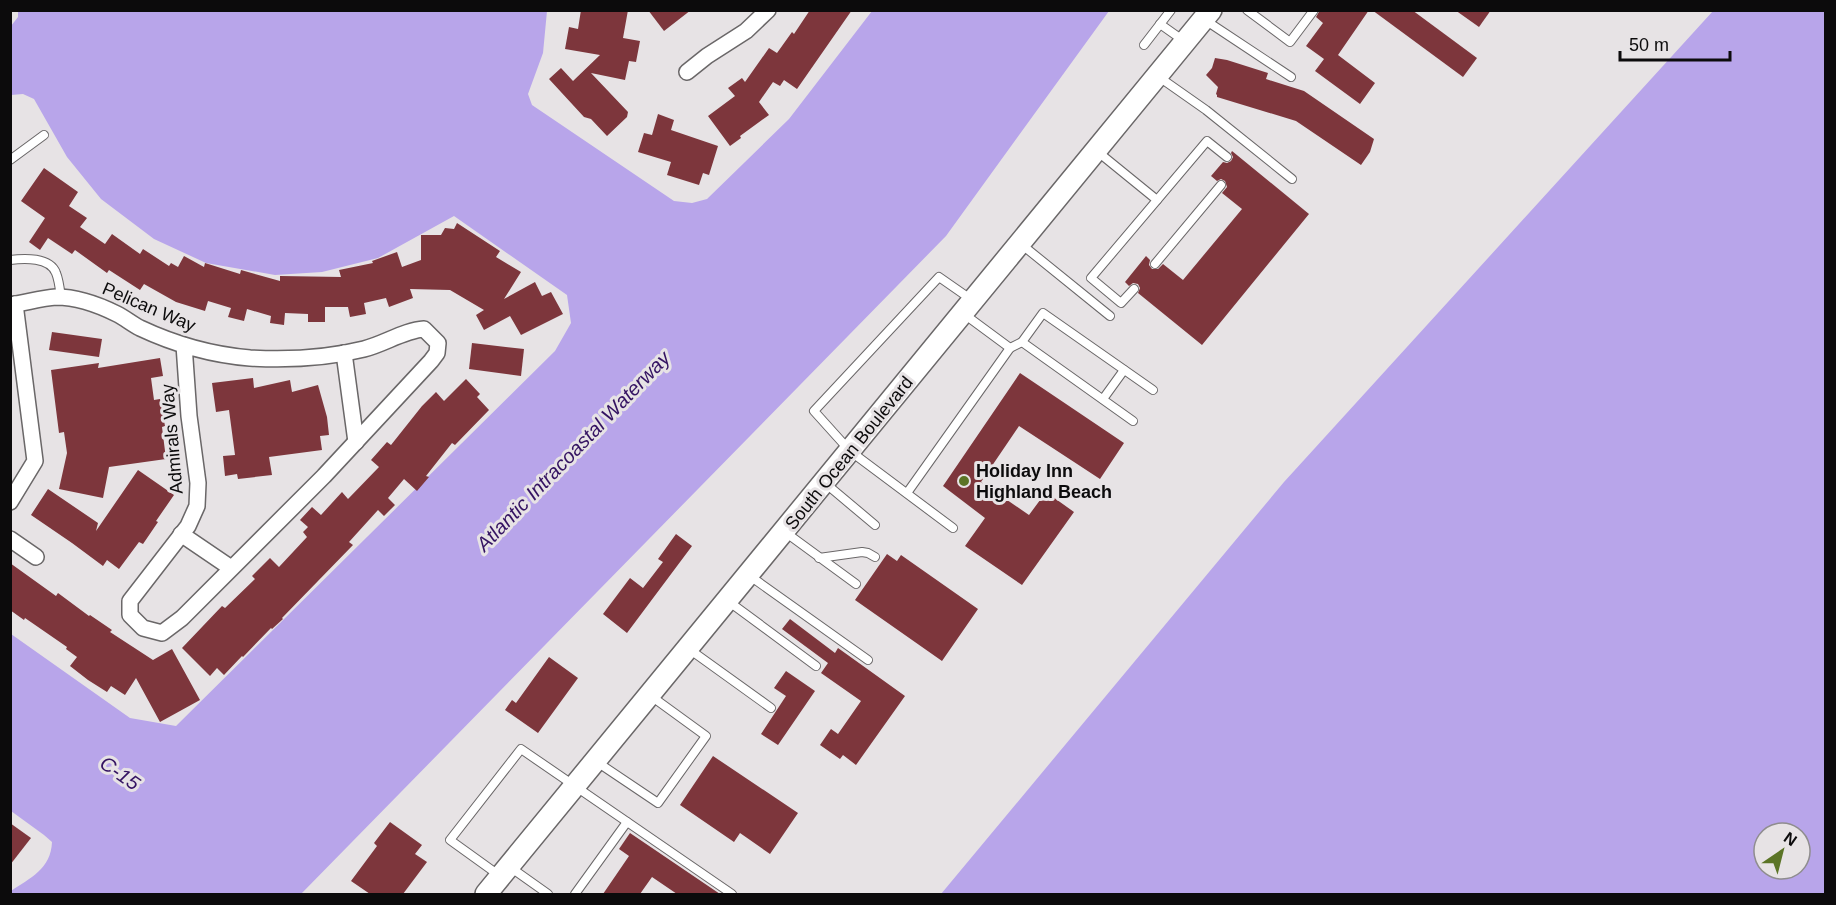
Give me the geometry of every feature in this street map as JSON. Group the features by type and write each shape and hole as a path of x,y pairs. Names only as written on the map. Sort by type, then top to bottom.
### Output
{"main road":[{"name":"South Ocean Boulevard","path":"486,894 1208,15"}],"street":[{"path":"687,72 746,31 768,10"},
{"name":"Pelican Way","path":"13,305 55,297 96,305 139,328 184,345 249,358 286,359 344,353 393,340 413,330 424,329 438,343 437,353 431,361 356,442 182,618 162,633"},
{"path":"10,502 35,461 13,305"},
{"name":"Admirals Way","path":"162,633 143,628 130,615 130,601 193,516 198,495 184,345"},
{"path":"344,353 356,442"},
{"path":"181,534 231,568"},
{"path":"10,539 36,557"}],"lane":[{"path":"1144,45 1171,10"},
{"path":"1247,10 1290,42 1314,10"},
{"path":"1208,15 1291,77"},
{"path":"1160,24 1185,42"},
{"path":"1158,76 1206,110 1292,179"},
{"path":"10,160 44,135"},
{"path":"1134,289 1121,303 1091,278 1207,141 1227,157"},
{"path":"1096,151 1157,200"},
{"path":"1155,264 1221,185"},
{"path":"1020,243 1110,316"},
{"path":"10,260 22,258 49,264 56,271 61,298"},
{"path":"953,528 850,451 814,411 939,277 1010,348"},
{"path":"907,493 1010,348 1022,342 1043,313 1153,390"},
{"path":"1022,342 1133,421"},
{"path":"1103,399 1124,370"},
{"path":"824,482 875,525"},
{"path":"784,531 856,584"},
{"path":"819,558 862,552 875,557"},
{"path":"748,575 868,660"},
{"path":"727,601 816,666"},
{"path":"688,648 771,708"},
{"path":"596,761 658,803 706,736 649,695"},
{"path":"548,894 450,840 521,749 732,894"},
{"path":"574,894 627,822"}],"water":[{"path":"18,11 547,11 543,53 528,94 532,105 674,201 692,203 707,199 789,119 872,11 1109,11 946,236 301,894 11,894 11,891 44,866 51,851 52,842 11,811 11,634 130,718 176,726 555,351 571,323 567,295 454,216 378,258 322,272 275,275 206,263 154,239 101,199 67,157 34,99 23,94 11,95 11,26 18,17"},
{"path":"1713,11 1825,11 1825,894 941,894 1284,482"}],"building":[{"path":"581,10 628,10 623,38 640,41 636,62 629,61 625,80 591,73 628,112 627,117 607,136 591,119 584,117 549,79 561,68 573,81 600,55 565,49 569,27 578,29"},
{"path":"648,10 691,10 664,31"},
{"path":"810,10 852,10 797,89 784,80 780,86 773,82 759,102 769,115 730,146 708,116 735,96 728,88 742,78 745,82 769,48 777,53 792,32 794,34"},
{"path":"1320,10 1369,10 1338,55 1375,83 1360,104 1315,71 1324,59 1306,46 1323,23 1316,17"},
{"path":"1372,10 1412,10 1477,58 1463,77"},
{"path":"1455,10 1491,10 1479,27"},
{"path":"1215,58 1268,73 1266,79 1304,91 1374,139 1370,152 1361,165 1296,121 1217,97 1218,87 1206,75 1212,68"},
{"path":"658,114 674,120 671,130 718,146 709,175 703,173 699,185 667,175 671,162 638,152 644,133 652,135"},
{"path":"1232,151 1309,214 1202,345 1138,293 1140,288 1138,284 1133,283 1129,286 1125,282 1146,256 1150,260 1149,265 1152,269 1158,269 1163,264 1183,280 1242,209 1222,193 1227,187 1225,181 1221,179 1217,181 1211,176 1223,162 1231,161"},
{"path":"44,168 78,192 69,206 87,218 80,227 105,244 112,234 140,254 143,249 169,266 171,263 178,267 184,256 204,267 205,263 240,274 241,270 280,281 280,276 341,277 339,270 373,263 372,261 397,252 402,267 421,260 421,235 441,235 445,228 454,229 457,223 500,251 496,257 521,272 504,299 535,282 542,296 551,292 563,314 521,335 510,316 484,330 476,315 484,310 450,290 410,289 413,298 389,307 386,298 364,303 366,314 350,317 348,307 325,307 325,322 308,322 308,314 285,313 284,325 270,323 271,316 247,309 244,321 228,317 231,308 208,301 205,311 176,302 144,284 140,290 109,270 107,273 75,250 72,254 48,238 40,250 29,242 45,218 21,201"},
{"path":"52,332 102,339 99,357 49,350"},
{"path":"472,343 524,349 521,376 469,369"},
{"path":"160,358 163,376 151,378 154,400 160,399 165,426 162,427 166,459 109,467 103,498 59,489 67,453 64,432 59,433 51,370 99,363 98,368"},
{"name":"Holiday Inn Highland Beach","path":"1020,373 1124,443 1100,479 1019,426 981,482 1029,515 1046,492 1074,512 1022,585 965,546 985,518 943,486"},
{"path":"253,378 254,388 290,380 292,392 318,385 327,417 329,435 320,436 322,450 269,457 272,475 238,479 237,474 225,476 223,456 235,455 229,410 216,412 212,383"},
{"path":"466,379 480,394 477,397 489,410 455,445 452,443 417,491 404,479 388,498 395,505 384,516 378,510 349,542 353,545 283,619 224,675 217,668 210,676 182,648 222,606 225,608 255,579 252,576 270,558 279,567 307,537 303,532 308,527 300,520 312,507 321,515 342,492 348,499 379,467 371,460 387,442 391,445 422,406 436,392 444,401"},
{"path":"138,470 174,495 143,544 139,542 119,569 107,560 103,566 31,515 48,489 98,523 96,531"},
{"path":"676,534 692,546 627,633 603,614 630,578 643,588 663,562 658,559"},
{"path":"887,554 897,561 901,555 978,609 942,661 855,600"},
{"path":"10,563 56,596 58,593 112,630 110,632 153,660 172,649 200,700 160,722 136,678 125,695 111,686 107,692 88,680 70,666 77,657 66,649 67,647 10,610"},
{"path":"790,619 835,653 838,648 905,696 856,765 843,755 840,759 820,745 831,729 838,734 861,701 821,673 828,663 782,629"},
{"path":"549,657 578,678 538,733 505,710 512,700 516,703"},
{"path":"786,671 815,691 778,745 761,734 786,696 774,688"},
{"path":"713,756 798,813 770,854 740,833 734,842 680,805"},
{"path":"390,822 422,845 415,854 427,862 403,894 370,894 351,881 377,846 374,843"},
{"path":"10,823 31,838 10,865"},
{"path":"630,833 720,894 677,894 652,877 640,894 603,894 629,856 619,849"}],"place":[{"name":"Holiday Inn Highland Beach","path":"964,481"}],"water label":[{"name":"Atlantic Intracoastal Waterway","path":"573,451"},
{"name":"C-15","path":"120,773"}]}
